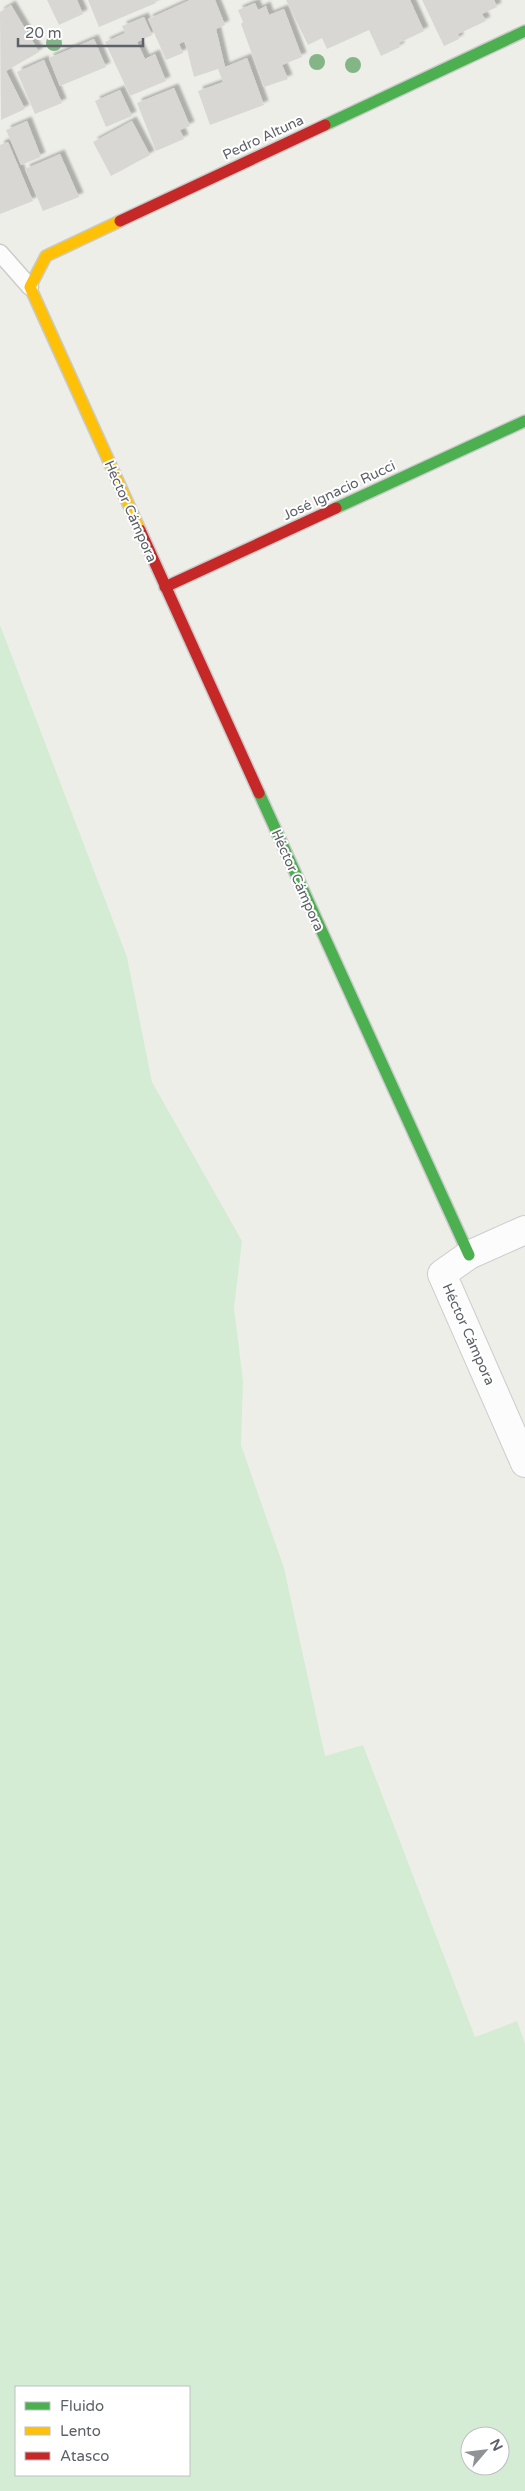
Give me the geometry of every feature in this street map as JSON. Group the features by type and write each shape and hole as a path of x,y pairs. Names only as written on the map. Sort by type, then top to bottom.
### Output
{"street":[{"name":"Pedro Altuna","path":"30,287 46,256 525,31"},
{"name":"Héctor Cámpora","path":"30,287 469,1255 442,1274 525,1462"},
{"name":"José Ignacio Rucci","path":"165,587 525,421"},
{"path":"469,1255 525,1230"}],"lane":[{"path":"0,253 30,287"}],"green space":[{"path":"0,625 127,957 152,1082 242,1241 234,1308 243,1381 241,1445 284,1568 325,1756 363,1745 475,2037 517,2021 525,2044 525,2491 0,2491"}],"building":[{"path":"47,0 77,0 83,14 59,25"},
{"path":"88,0 155,0 156,3 99,27"},
{"path":"190,0 215,0 225,25 216,29 225,67 247,58 264,105 210,125 198,91 223,82 218,69 194,77 185,41 179,44 183,53 166,60 148,19"},
{"path":"286,0 410,0 424,31 399,43 400,47 381,56 369,30 327,49 322,38 308,45"},
{"path":"422,0 494,0 497,7 482,14 486,21 458,34 459,39 444,46"},
{"path":"255,3 258,10 266,6 269,15 284,9 302,57 282,65 288,79 264,87 241,24 243,22 238,10"},
{"path":"11,5 39,52 6,71 25,109 1,120 0,12"},
{"path":"144,17 152,35 137,42 145,59 155,54 166,81 130,96 105,42 125,33 122,26"},
{"path":"94,39 106,67 60,86 49,58"},
{"path":"44,60 62,103 35,114 17,72"},
{"path":"174,88 190,126 180,130 184,139 156,151 137,103"},
{"path":"120,90 132,116 106,127 95,101"},
{"path":"27,121 41,157 21,165 6,130"},
{"path":"132,121 150,155 111,176 93,142"},
{"path":"8,142 33,201 0,214 0,145"},
{"path":"60,154 79,197 43,211 25,169"}],"traffic: fast":[{"path":"325,125 525,31"},
{"path":"336,508 525,421"},
{"path":"259,793 469,1255"}],"traffic: slow":[{"path":"120,221 46,256 30,287 140,530"}],"traffic: jam":[{"path":"120,221 325,125"},
{"path":"165,587 336,508"},
{"path":"140,530 259,793"}]}
